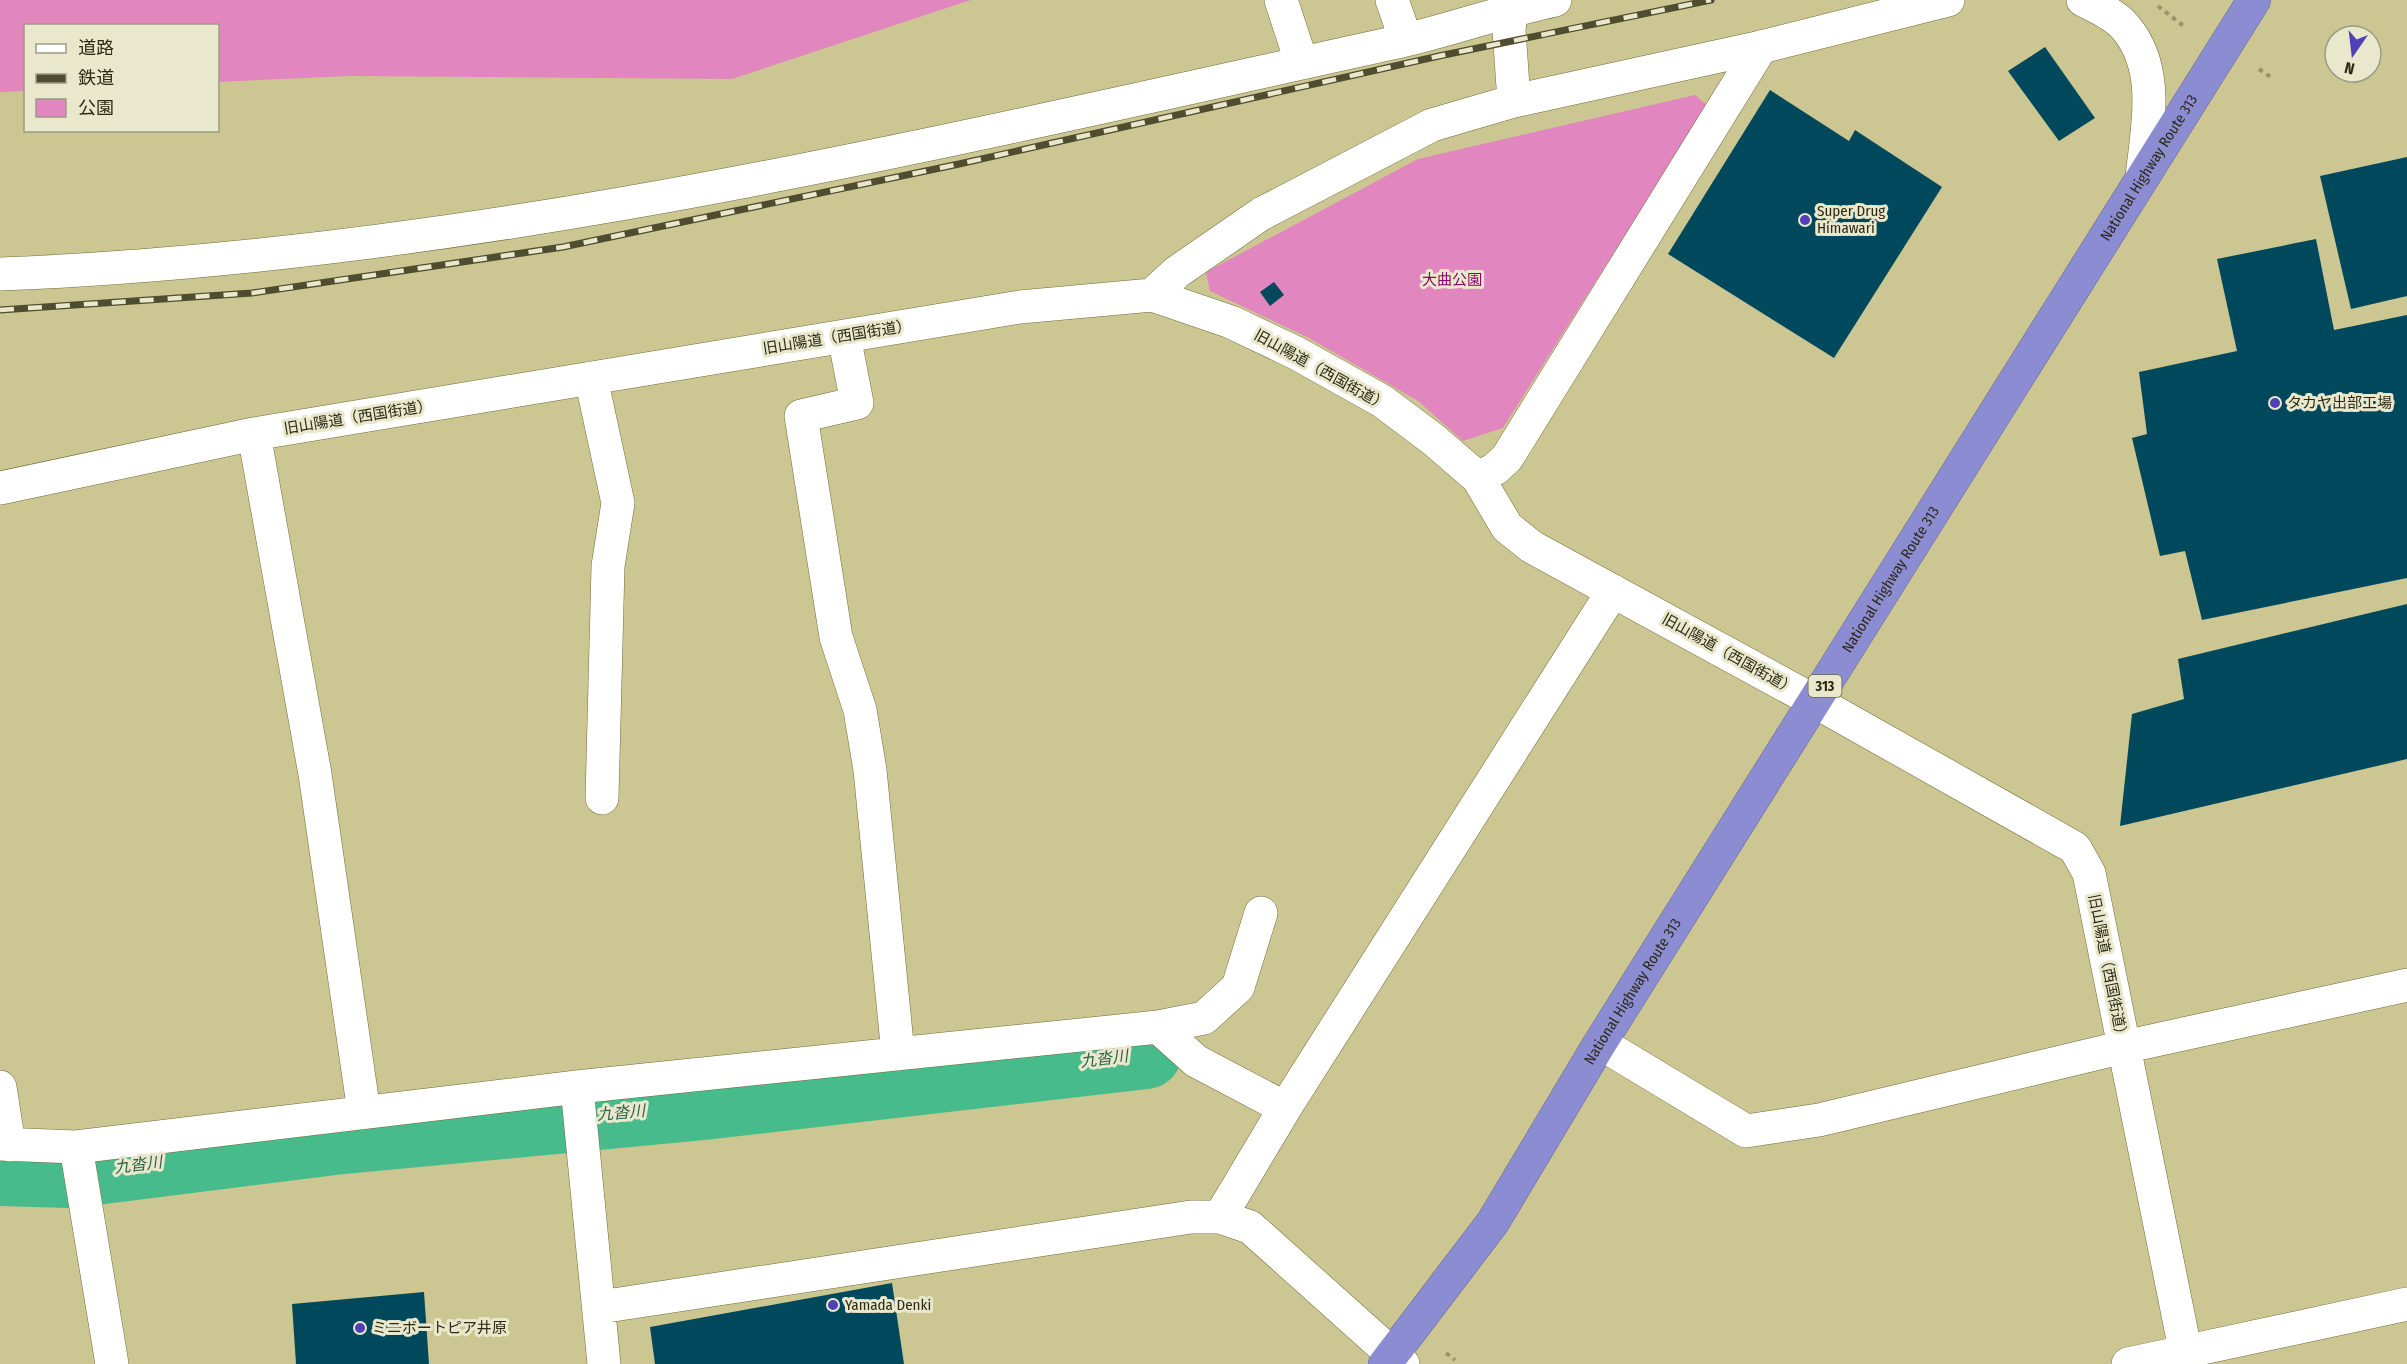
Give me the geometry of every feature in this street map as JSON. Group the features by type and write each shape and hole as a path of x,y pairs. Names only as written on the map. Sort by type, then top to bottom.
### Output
{"highway":[{"name":"National Highway Route 313","path":"1394,1361 1493,1222 1600,1042 1816,702 2254,0"}],"street":[{"path":"1281,0 1301,61"},
{"path":"1392,0 1406,40"},
{"path":"0,274 108,270 324,249 599,207 913,149 1301,61 1406,40 1511,5 1555,0"},
{"path":"1152,295 1177,272 1261,214 1432,125 1514,101 1761,47 1948,0"},
{"path":"2083,0 2104,11 2126,27 2144,60 2149,79 2149,111 2142,177"},
{"path":"1511,5 1514,101"},
{"path":"1478,478 1495,469 1507,458 1761,47"},
{"name":"旧山陽道（西国街道）","path":"0,488 254,434 1020,307 1152,295 1231,322 1382,401 1434,440 1478,478 1507,527 1532,547 1816,702 2075,848 2089,873 2187,1357"},
{"path":"844,336 857,403 801,416 836,637 860,710 870,770 898,1054"},
{"path":"591,378 618,503 608,566 602,798"},
{"path":"254,434 315,774 364,1112"},
{"path":"1220,1217 1285,1108 1613,591"},
{"path":"0,1088 4,1144 76,1147 364,1112 580,1108 898,1054 1158,1027 1204,1018 1238,987 1261,913"},
{"path":"1600,1042 1746,1131 1819,1120 2124,1047 2407,985"},
{"path":"1158,1027 1196,1060 1285,1108"},
{"path":"580,1108 604,1364"},
{"path":"76,1147 112,1364"},
{"path":"600,1306 1191,1217 1220,1217 1250,1227 1394,1361"},
{"path":"2128,1364 2187,1357 2407,1304"}],"path":[{"path":"2259,69 2272,78"},
{"path":"1446,1353 1455,1360"}],"green space":[{"path":"0,0 971,0 732,79 350,76 219,82 219,24 24,24 24,91 0,92"},
{"name":"大曲公園","path":"1695,95 1707,105 1503,428 1463,441 1418,401 1309,338 1210,291 1206,272 1418,159"}],"building":[{"path":"2045,47 2095,118 2059,141 2008,71"},
{"name":"Super Drug Himawari","path":"1770,90 1849,141 1855,130 1942,187 1834,358 1668,254"},
{"path":"2407,157 2407,296 2351,309 2320,176"},
{"name":"タカヤ出部工場","path":"2316,239 2334,330 2407,315 2407,578 2202,620 2185,551 2160,556 2132,438 2147,434 2139,372 2237,351 2217,259"},
{"path":"1274,282 1284,295 1270,306 1260,292"},
{"path":"2407,604 2407,759 2120,826 2132,714 2184,699 2178,659"},
{"name":"Yamada Denki","path":"892,1283 904,1364 655,1364 650,1327"},
{"name":"ミニボートピア井原","path":"424,1292 429,1364 296,1364 292,1304"}],"waterway":[{"name":"九沓川","path":"95,1169 334,1139 704,1104 1146,1053"},
{"name":"九沓川","path":"0,1170 68,1172"}],"railway":[{"path":"0,310 252,293 563,247 959,164 1439,56 1711,0"}],"place":[{"name":"Super Drug Himawari","path":"1805,220"},
{"name":"タカヤ出部工場","path":"2275,403"},
{"name":"Yamada Denki","path":"833,1305"},
{"name":"ミニボートピア井原","path":"360,1328"}]}
